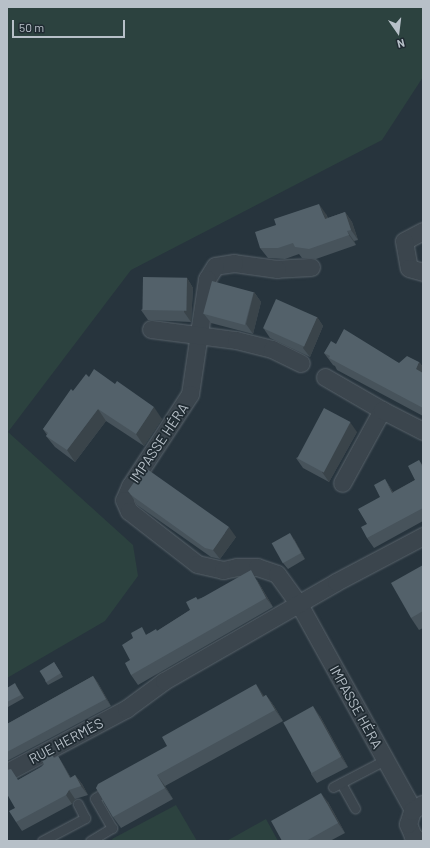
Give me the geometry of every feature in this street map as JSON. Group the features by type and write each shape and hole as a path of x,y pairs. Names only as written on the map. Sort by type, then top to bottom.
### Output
{"street":[{"path":"423,231 404,241 409,268 423,272"},
{"name":"IMPASSE HÉRA","path":"311,267 277,269 234,263 214,266 207,279 190,394 130,486 124,500 129,512 197,564 223,570 237,567 267,568 277,574 299,604 386,760 418,807"},
{"path":"151,329 199,334 272,349 301,363"},
{"path":"325,377 382,410 423,431"},
{"path":"342,483 382,410"},
{"path":"299,604 336,582 423,536"},
{"name":"RUE HERMÈS","path":"7,772 126,709 164,681 299,604"},
{"path":"418,807 408,824 410,830 418,841"}],"lane":[{"path":"355,808 337,785 386,760"},
{"path":"90,841 112,828 95,798 100,795"},
{"path":"42,841 85,818 78,804"}],"green space":[{"path":"7,7 423,7 423,77 382,140 131,270 8,432 133,545 138,576 105,621 7,678"},
{"path":"176,805 197,841 113,841 112,839"},
{"path":"266,819 278,841 226,841 232,838"}],"building":[{"path":"319,204 325,219 345,212 351,230 347,231 349,235 309,249 295,247 293,243 278,248 260,248 255,232 276,225 274,219"},
{"path":"143,277 187,278 186,311 142,310"},
{"path":"212,281 254,292 245,325 203,314"},
{"path":"276,299 317,317 304,347 263,328"},
{"path":"344,329 399,363 407,356 419,362 416,369 423,373 423,408 329,358 330,356 324,353 331,341 336,344"},
{"path":"94,369 115,384 117,381 154,407 136,434 98,409 67,450 46,436 48,433 43,429 71,389 73,391 86,374 89,377"},
{"path":"324,408 350,422 324,472 297,458"},
{"path":"419,460 423,468 423,508 367,538 361,527 367,524 358,509 380,497 374,485 385,479 392,493 415,480 408,466"},
{"path":"147,469 229,527 213,550 205,548 131,495 128,491 141,472 144,474"},
{"path":"290,533 301,553 283,563 272,543"},
{"path":"423,565 423,611 411,618 391,583"},
{"path":"251,570 266,598 131,675 125,663 130,660 122,645 133,638 131,633 142,627 146,635 156,629 157,631 190,610 186,602 196,597 198,600"},
{"path":"54,662 61,673 46,682 40,671"},
{"path":"93,676 106,699 7,752 7,724"},
{"path":"15,683 21,695 7,702 7,688"},
{"path":"256,684 263,697 266,695 275,710 157,775 165,788 113,817 96,788 98,784 167,746 162,737"},
{"path":"313,706 341,757 311,773 283,722"},
{"path":"49,749 54,758 58,756 70,778 75,775 81,786 69,790 66,795 16,822 9,811 15,808 7,794 7,770 11,769 18,780 44,764 38,754"},
{"path":"321,793 338,823 306,841 282,841 271,821"}]}
